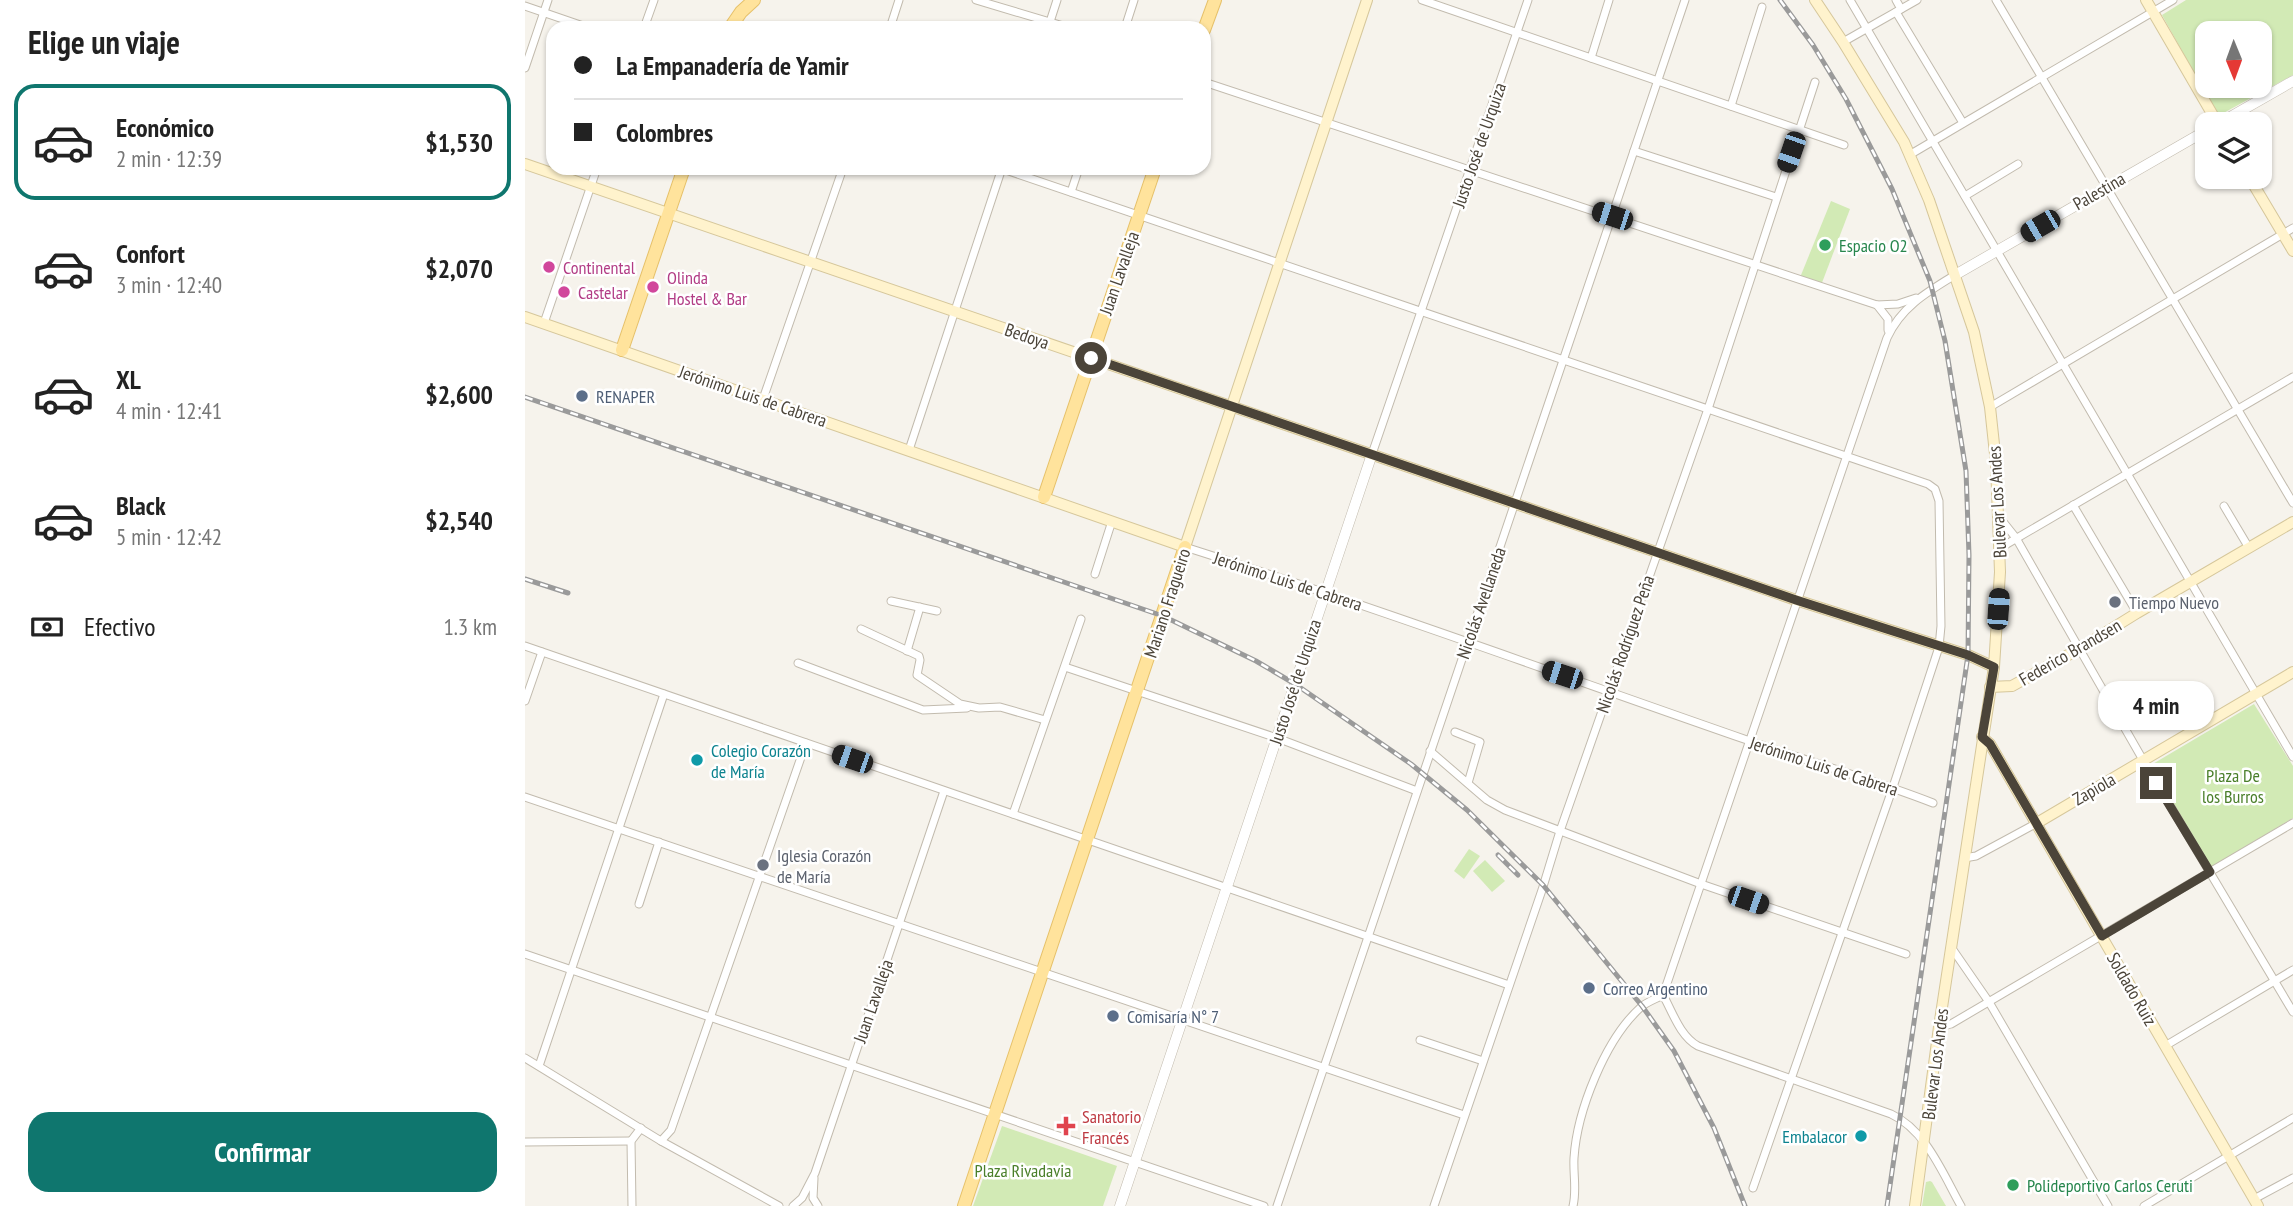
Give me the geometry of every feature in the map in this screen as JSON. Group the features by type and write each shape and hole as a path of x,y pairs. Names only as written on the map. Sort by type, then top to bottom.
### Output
{"main road":[{"path":"735,21 754,0"},
{"path":"1207,21 1215,0"},
{"name":"Mariano Fragueiro","path":"964,1206 1367,0"},
{"name":"Bulevar Los Andes","path":"1815,0 1911,154 1930,200 1974,332 1990,407 2000,518 1994,667 1939,1027 1915,1206"},
{"path":"2146,0 2211,112"},
{"name":"Bedoya","path":"525,164 546,171"},
{"name":"Bedoya","path":"557,175 1796,600 1968,655 1994,667"},
{"path":"622,350 682,175"},
{"name":"Juan Lavalleja","path":"1044,497 1152,175"},
{"path":"2258,189 2288,231 2293,251"},
{"name":"Jerónimo Luis de Cabrera","path":"525,317 1185,547"},
{"name":"Federico Brandsen","path":"1990,687 2012,686 2293,522"},
{"name":"Bedoya","path":"1968,655 1995,652"},
{"name":"Zapiola","path":"2036,822 2293,672"},
{"name":"Soldado Ruiz","path":"1982,737 1990,744 2036,822 2256,1204"}],"street":[{"path":"525,68 548,0"},
{"path":"646,21 654,0"},
{"path":"892,21 899,0"},
{"path":"976,0 1037,21"},
{"path":"1050,21 1057,0"},
{"path":"1127,21 1134,0"},
{"path":"1422,0 1844,145"},
{"name":"Justo José de Urquiza","path":"1120,1206 1325,592 1528,0"},
{"path":"1591,58 1609,0"},
{"name":"Nicolás Avellaneda","path":"1277,1206 1685,0"},
{"path":"1850,0 2293,757"},
{"path":"1896,0 1899,11 1963,123"},
{"path":"1843,42 1917,0"},
{"path":"1996,0 2293,503"},
{"path":"1911,154 2173,0"},
{"path":"525,6 568,21"},
{"path":"1731,106 1762,7"},
{"path":"2239,112 2293,81"},
{"name":"Nicolás Rodríguez Peña","path":"1434,1206 1559,831 1708,409 1815,82"},
{"path":"1211,84 1877,305 1898,304 1920,296"},
{"name":"Palestina","path":"1920,296 2195,137"},
{"path":"1634,151 1776,197"},
{"path":"1965,196 2018,163"},
{"path":"544,323 595,175"},
{"path":"763,400 841,175"},
{"path":"909,450 999,175"},
{"path":"1021,175 1928,484 1935,489 1939,501 1939,647 1753,1188"},
{"path":"1071,192 1077,175"},
{"path":"1990,407 2288,231"},
{"path":"1573,1206 1577,1132 1594,1082 1611,1045 1625,1024 1641,1006 1663,995 1887,338 1894,322 1920,296"},
{"path":"1877,305 1888,319 1887,338"},
{"path":"2000,548 2293,377"},
{"path":"2073,505 2137,613"},
{"path":"2224,506 2249,548"},
{"path":"2000,518 2016,538 2143,760 2293,1012"},
{"path":"1095,575 1112,521"},
{"name":"Jerónimo Luis de Cabrera","path":"1185,547 1325,592 1933,803"},
{"path":"891,601 937,611"},
{"path":"907,650 920,607"},
{"path":"1013,814 1081,619"},
{"path":"861,629 919,656 918,675 960,704 971,708"},
{"path":"525,646 1509,985"},
{"path":"525,701 541,652"},
{"path":"798,663 923,710 1000,707 1045,720"},
{"path":"1065,667 1277,738 1417,791"},
{"path":"539,1066 664,694"},
{"path":"1455,732 1481,741 1468,783"},
{"path":"661,1141 671,1130 806,743"},
{"path":"1430,751 1494,805 1701,884 1906,954"},
{"name":"Juan Lavalleja","path":"793,1206 802,1198 814,1173 944,791"},
{"path":"525,797 1465,1115"},
{"name":"Zapiola","path":"1964,858 1976,856 2036,822"},
{"path":"1939,1027 1951,1024 2293,823"},
{"path":"639,904 659,842"},
{"path":"1951,947 1989,1002 2108,1206"},
{"path":"525,954 1264,1206"},
{"path":"2165,1046 2293,970"},
{"path":"1663,995 1689,1041 1899,1118 1924,1142 1961,1206"},
{"path":"1420,1040 1483,1061"},
{"path":"525,1058 661,1141 779,1206"},
{"path":"2144,1206 2293,1118"},
{"path":"632,1206 631,1141 641,1128"},
{"path":"525,1142 631,1141"},
{"path":"814,1173 813,1198 818,1206"},
{"path":"2256,1204 2293,1178"}],"green space":[{"path":"2186,0 2293,0 2293,75 2272,86 2272,21 2195,21 2195,75 2162,15"},
{"path":"2208,98 2251,98 2225,112 2216,112"},
{"name":"Espacio O2","path":"1831,201 1850,209 1820,288 1799,280"},
{"name":"Plaza De los Burros","path":"2254,704 2293,766 2293,818 2210,868 2151,765"},
{"path":"1469,849 1480,856 1464,879 1454,871"},
{"path":"1485,860 1505,881 1492,892 1473,871"},
{"name":"Plaza Rivadavia","path":"1002,1126 1117,1166 1103,1206 973,1206"},
{"path":"1930,1181 1946,1206 1922,1206 1926,1182"}],"railway":[{"path":"1780,0 1813,45 1846,99 1892,189 1930,281 1945,341 1966,471 1968,655 1887,1206"},
{"path":"525,397 1163,616 1256,661 1295,684 1411,764 1467,810 1543,885 1642,1006 1674,1051 1714,1128 1745,1206"},
{"path":"525,579 568,593"},
{"path":"1498,855 1518,875"}],"place":[{"name":"Espacio O2","path":"1825,245"},
{"name":"Continental","path":"549,267"},
{"name":"Olinda Hostel & Bar","path":"653,287"},
{"name":"Castelar","path":"564,292"},
{"name":"RENAPER","path":"582,396"},
{"name":"Tiempo Nuevo","path":"2115,602"},
{"name":"Colegio Corazón de María","path":"697,760"},
{"name":"Iglesia Corazón de María","path":"763,865"},
{"name":"Correo Argentino","path":"1589,988"},
{"name":"Comisaría N° 7","path":"1113,1016"},
{"name":"Sanatorio Francés","path":"1066,1126"},
{"name":"Embalacor","path":"1861,1136"},
{"name":"Polideportivo Carlos Ceruti","path":"2013,1185"}],"route":[{"path":"1091,358 1796,600 1968,655 1994,667 1982,737 1990,744 2102,936 2210,872 2156,783"}]}
